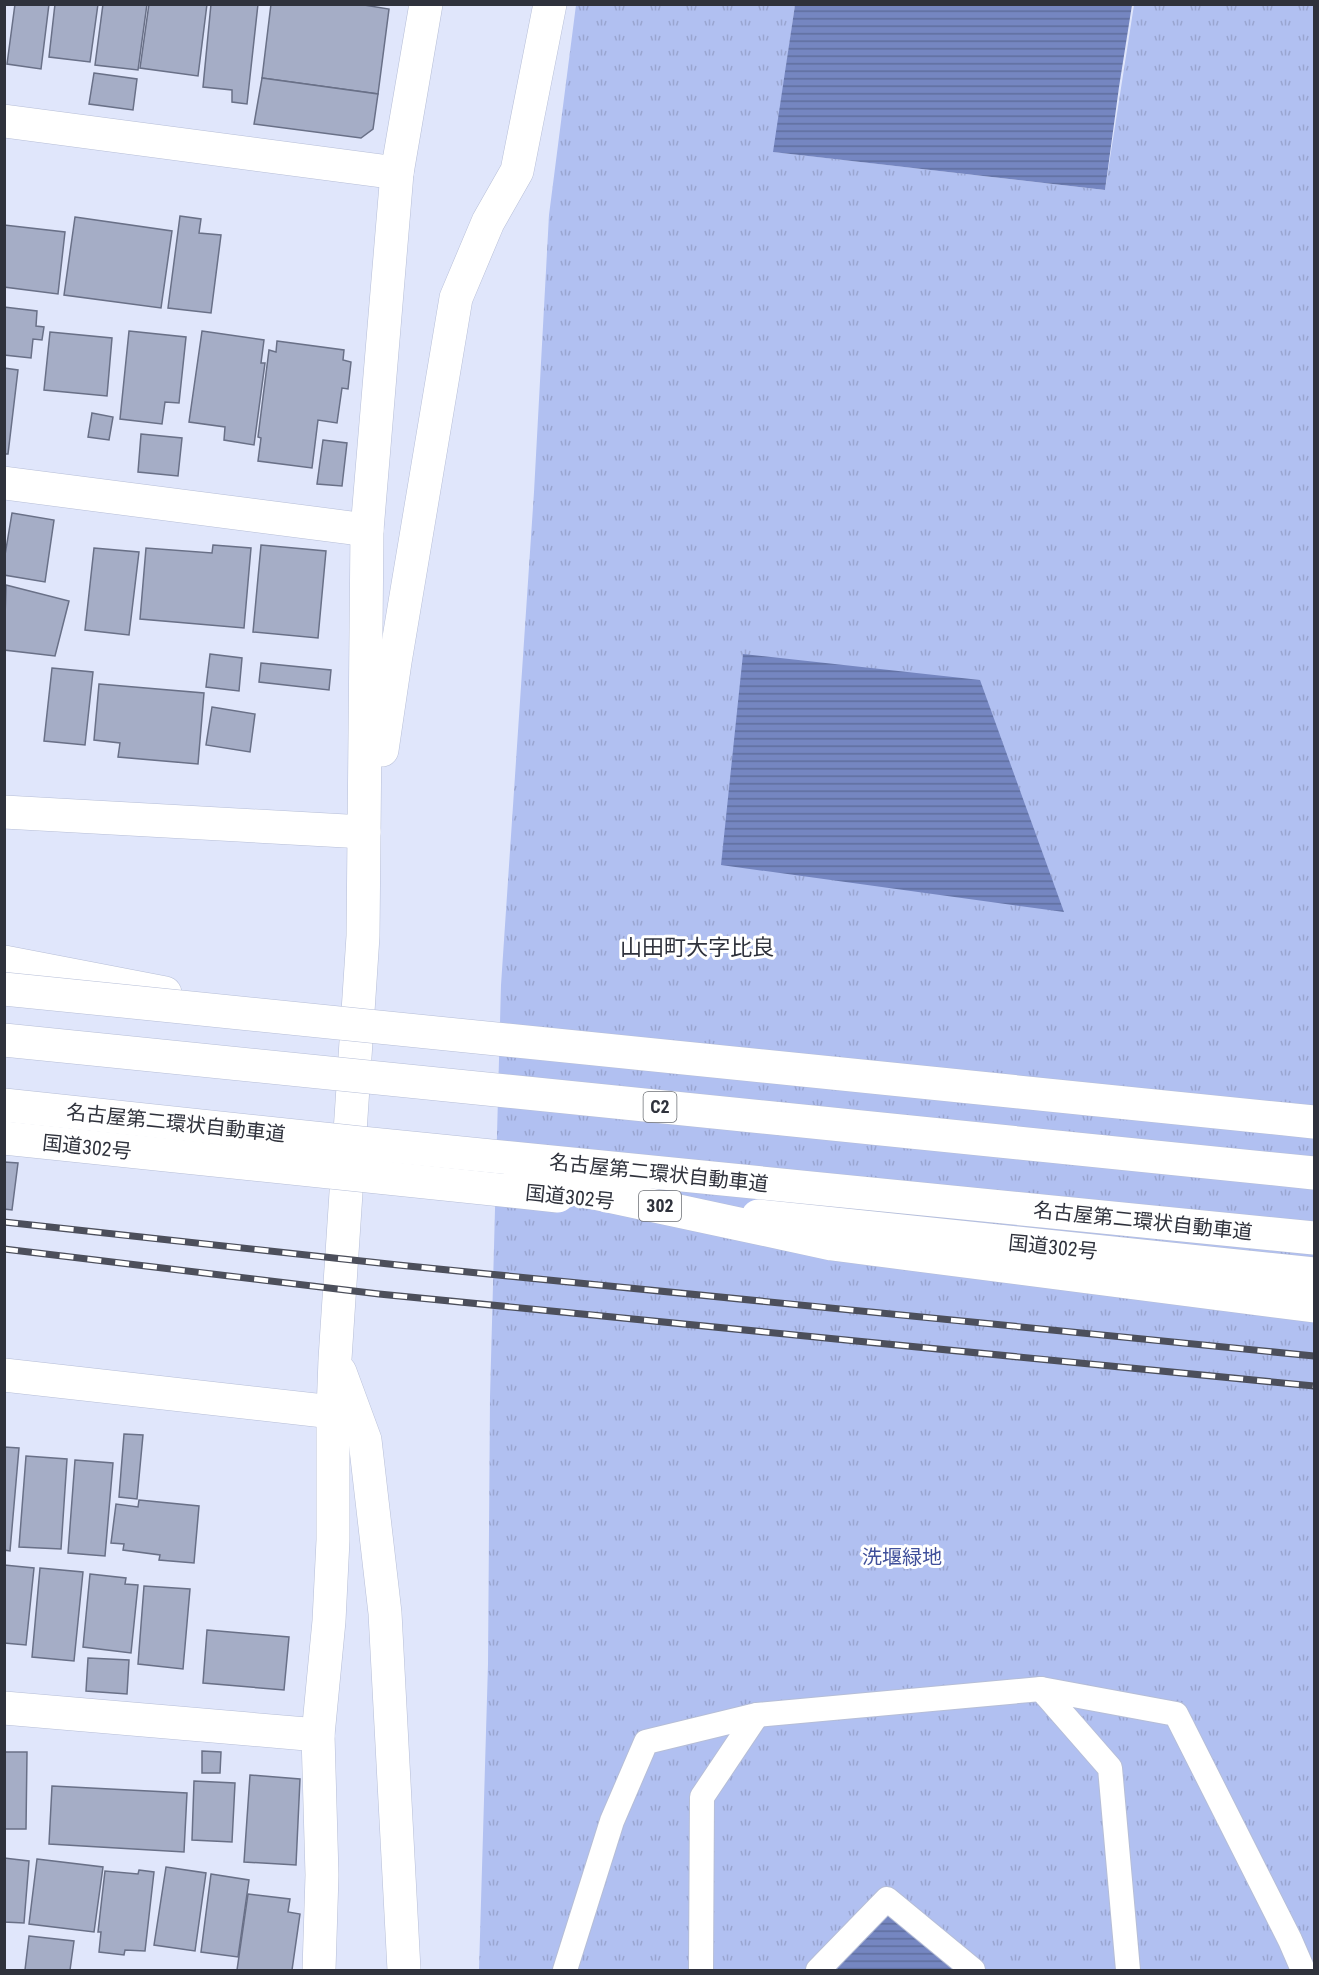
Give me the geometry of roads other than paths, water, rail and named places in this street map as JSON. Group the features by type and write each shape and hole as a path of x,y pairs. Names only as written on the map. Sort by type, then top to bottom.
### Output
{"main road":[{"path":"319,1971 322,1875 318,1735 329,1621 335,1359 363,936 367,530 397,173 426,4"},
{"path":"364,886 394,662 456,298 488,222 518,171 550,4"},
{"path":"4,121 397,173"},
{"path":"4,483 367,530"},
{"path":"4,812 364,832"},
{"path":"4,962 301,1020"},
{"path":"4,989 1314,1122"},
{"name":"C2","path":"4,1040 1314,1173"},
{"name":"名古屋第二環状自動車道","path":"4,1105 1314,1238"},
{"name":"国道302号","path":"4,1138 1314,1274"},
{"path":"361,1143 832,1244 1314,1306"},
{"path":"335,1359 365,1440 386,1613 404,1971"},
{"path":"4,1376 333,1412"},
{"path":"4,1708 318,1735"}],"lane":[{"path":"1041,1689 1110,1768 1128,1971"},
{"path":"565,1971 612,1821 646,1742 757,1715 1041,1689 1176,1714 1290,1940 1303,1971"},
{"path":"701,1971 702,1797 757,1715"},
{"path":"818,1971 887,1899 973,1971"}],"railway":[{"path":"4,1222 398,1265 1314,1356"},
{"path":"4,1249 379,1294 1314,1386"}],"district":[{"name":"山田町大字比良","path":"697,947"}],"park label":[{"name":"洗堰緑地","path":"902,1557"}]}
